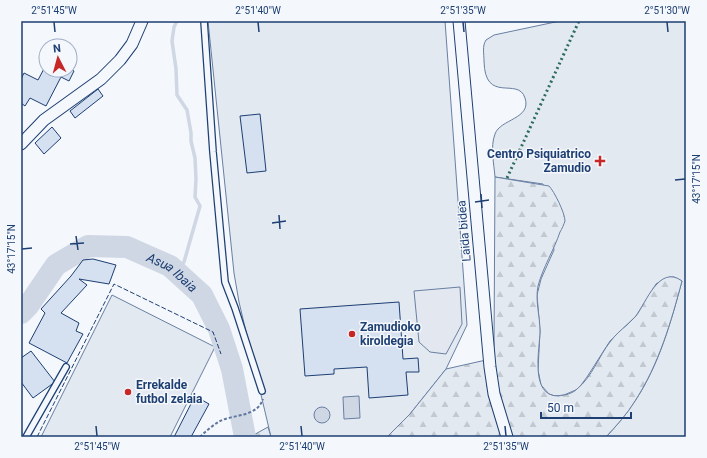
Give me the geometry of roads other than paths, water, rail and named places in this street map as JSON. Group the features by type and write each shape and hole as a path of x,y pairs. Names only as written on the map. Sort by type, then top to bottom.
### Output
{"street":[{"path":"21,144 44,120 102,79 120,60 132,44 142,21"},
{"name":"Laida bidea","path":"459,21 490,367 494,394 507,437"}],"lane":[{"path":"204,21 213,152 225,282 236,308 262,392"},
{"path":"26,437 66,367"}],"waterway":[{"path":"170,266 181,265 184,262 200,206 195,197 195,158 187,110 177,95 176,69 172,41 174,27 177,21"},
{"name":"Asua Ibaia","path":"21,313 28,306 56,265 88,246 127,247 170,266 202,295 219,329 232,369 245,437"}],"place":[{"name":"Centro Psiquiatrico Zamudio","path":"600,161"},
{"name":"Zamudioko kiroldegia","path":"352,334"},
{"name":"Errekalde futbol zelaia","path":"128,392"}]}
